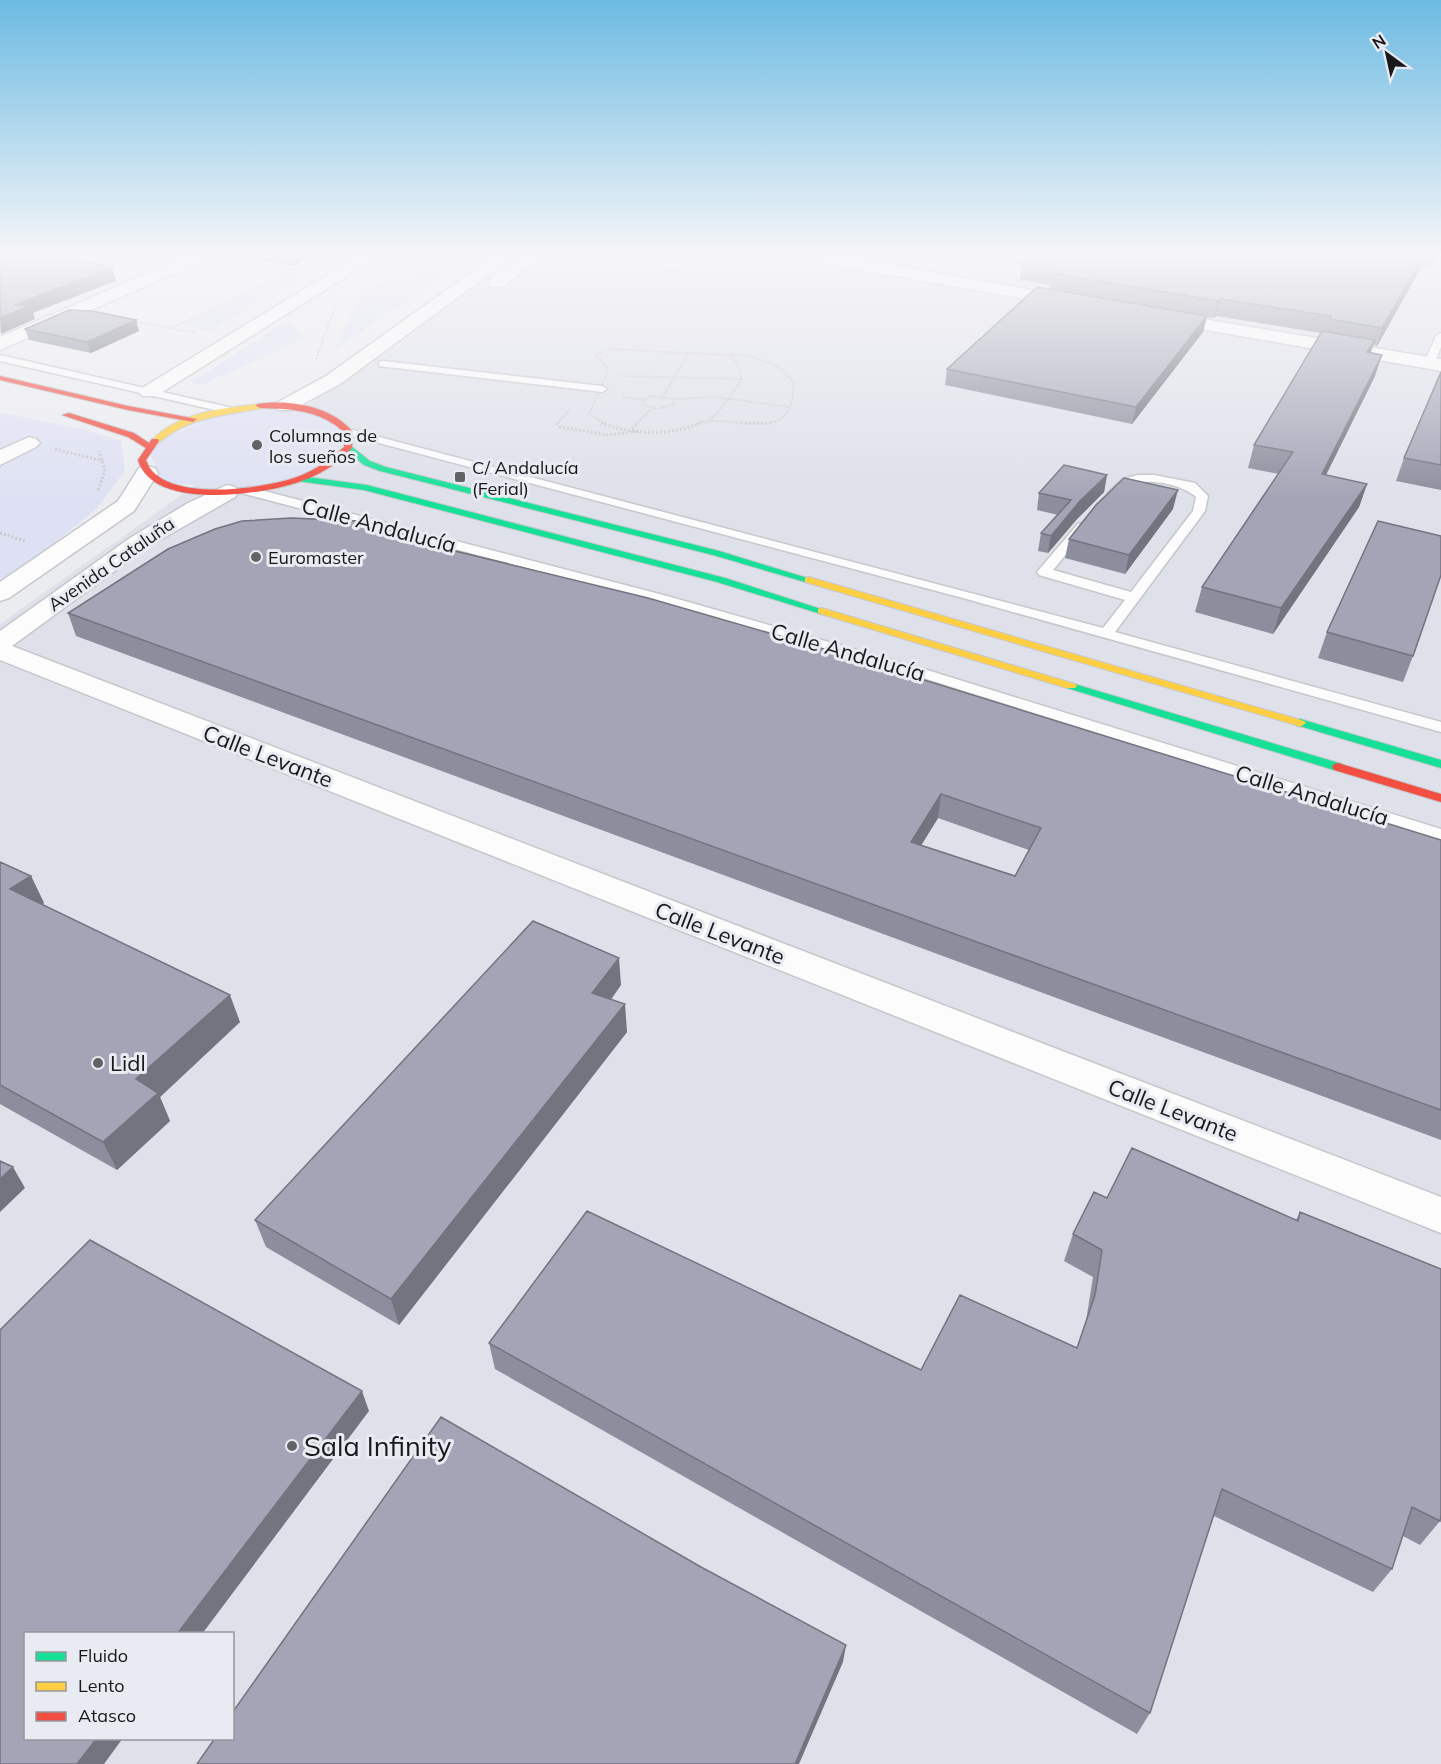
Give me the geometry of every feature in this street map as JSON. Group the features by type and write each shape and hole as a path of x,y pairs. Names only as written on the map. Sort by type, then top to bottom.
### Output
{"main road":[{"path":"0,378 128,408 193,418"},
{"path":"285,406 329,415 342,423 349,432 348,448 330,465 300,479 238,492 183,489 161,482 147,473 142,460 148,446 170,429 193,418 228,410 285,406"},
{"path":"51,412 105,425 131,435 148,446"},
{"path":"348,448 367,463 383,469 716,553 1441,764"},
{"name":"Calle Andalucía","path":"300,479 364,487 721,580 1441,798"}],"street":[{"path":"0,344 22,334"},
{"path":"149,392 243,334"},
{"path":"285,406 333,380 397,334"},
{"path":"329,415 339,398 424,334"},
{"path":"1262,334 1435,364"},
{"path":"0,459 29,443"},
{"name":"Avenida Cataluña","path":"0,593 126,506 132,501 147,473"},
{"name":"Avenida Cataluña","path":"0,643 159,529 192,508 238,492"},
{"name":"Calle Levante","path":"0,651 1441,1215"}],"lane":[{"path":"1435,364 1441,336"},
{"path":"0,358 228,410"},
{"path":"383,364 601,391"},
{"path":"349,432 968,595 1441,727"},
{"path":"1104,503 1126,482 1138,478 1172,481 1191,486 1202,496 1199,511 1107,633"},
{"name":"Calle Andalucía","path":"238,492 662,599 922,673 1441,834"},
{"path":"1089,520 1044,572 1135,598"}],"path":[{"path":"312,368 325,334"},
{"path":"620,349 689,353 764,360 785,370 794,385 790,407 785,417 765,424 709,420 678,431 642,430 605,425 593,420 589,414 607,374 606,368 596,354 598,352 620,349"},
{"path":"663,396 689,353"},
{"path":"729,355 736,362 742,379"},
{"path":"618,376 742,379"},
{"path":"709,420 729,399 742,379"},
{"path":"591,398 601,391"},
{"path":"673,399 674,404 670,406 651,408 644,405 643,400 652,396 673,399 698,397 790,407"},
{"path":"573,406 558,421 560,427 608,435 642,430"},
{"path":"632,429 651,408"},
{"path":"0,533 26,541 17,546"}],"shaded area":[{"path":"266,334 302,334 307,338 201,385 191,382"},
{"path":"342,334 357,334 334,350"},
{"path":"407,334 1441,334 1441,1764 0,1764 0,624"},
{"path":"312,409 349,432 330,465 249,491 161,482 148,446 228,410"},
{"path":"0,412 81,429 121,441 125,471 96,509 51,546 0,582"}],"building":[{"path":"50,334 104,334 87,342"},
{"path":"985,334 1193,334 1136,407 947,369"},
{"path":"1320,334 1342,334 1375,340 1367,352 1382,355 1322,474 1367,484 1281,608 1202,587 1293,452 1254,445"},
{"path":"1441,372 1441,465 1404,458"},
{"path":"1064,465 1107,475 1080,501 1051,536 1041,533 1071,500 1039,493"},
{"path":"1124,478 1178,490 1129,555 1069,539 1096,505"},
{"path":"291,518 359,521 417,538 414,541 648,598 811,645 1441,840 1441,1110 68,613 168,549 215,529 242,521","holes":["941,794 1041,828 1015,876 911,842"]},
{"path":"1378,521 1441,536 1441,575 1413,656 1327,632"},
{"name":"Lidl","path":"0,862 31,876 10,889 230,995 136,1079 158,1093 103,1142 0,1085"},
{"path":"533,921 619,958 592,993 625,1004 391,1299 255,1220"},
{"path":"1132,1148 1298,1221 1300,1212 1441,1269 1440,1521 1412,1507 1392,1569 1222,1489 1150,1713 489,1343 587,1211 921,1370 960,1295 1077,1348 1095,1295 1102,1250 1073,1234 1094,1192 1107,1198"},
{"path":"0,1161 13,1167 0,1179"},
{"path":"90,1240 362,1391 179,1632 24,1632 24,1740 95,1740 77,1764 0,1764 0,1330"},
{"path":"441,1417 701,1567 846,1645 795,1764 197,1764 214,1740 234,1740 234,1710"}],"traffic: fast":[{"path":"348,448 367,463 383,469 716,553 809,580"},
{"path":"300,479 364,487 721,580 822,611"},
{"path":"1071,686 1338,767"},
{"path":"1300,723 1441,764"}],"traffic: slow":[{"path":"155,441 166,432 191,419 218,412 260,406"},
{"path":"809,580 1300,723"},
{"path":"822,611 1071,686"}],"traffic: jam":[{"path":"0,378 128,408 193,419"},
{"path":"155,441 142,460 147,473 159,482 177,488 222,492 268,487 302,478 332,461 348,448 349,432 330,417 297,407 260,406"},
{"path":"66,415 131,435 148,446"},
{"path":"1338,767 1441,798"}],"place":[{"name":"Columnas de los sueños","path":"257,445"},
{"name":"C/ Andalucía (Ferial)","path":"460,477"},
{"name":"Euromaster","path":"256,557"},
{"name":"Lidl","path":"98,1063"},
{"name":"Sala Infinity","path":"292,1446"}]}
